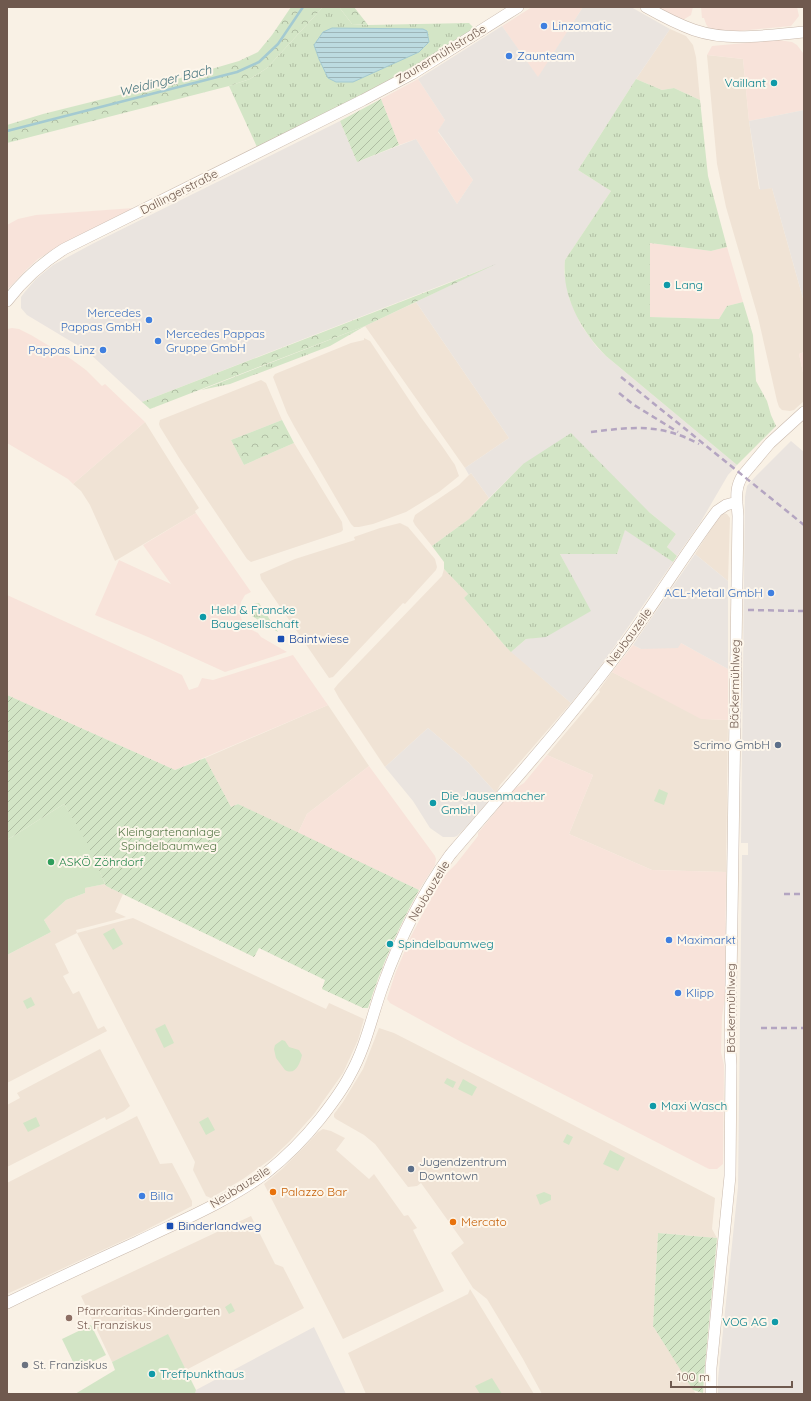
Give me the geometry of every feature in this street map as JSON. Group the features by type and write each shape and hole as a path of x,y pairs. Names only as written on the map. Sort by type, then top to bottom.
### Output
{"street":[{"name":"Zaunermühlstraße","path":"363,100 412,74 518,7"},
{"path":"646,7 672,22 693,30 712,34 737,37 804,32"},
{"name":"Dallingerstraße","path":"7,301 35,270 64,249 363,100"},
{"name":"Bäckermühlweg","path":"711,1394 712,1368 730,1176 732,1065 730,1050 738,516 737,487 743,475 770,443 804,412"},
{"name":"Neubauzeile","path":"7,1303 226,1198 265,1173 309,1132 331,1105 353,1071 365,1042 382,986 398,944 435,876 450,855 573,711 606,670 717,511 726,504 737,502"}],"shaded area":[{"path":"532,7 583,7 538,78 502,26"},
{"path":"583,7 631,7 670,29 578,170 611,191 565,260 564,272 569,298 581,325 596,346 737,465 728,475 700,523 677,556 667,547 676,534 649,512 523,464 489,498 471,473 469,475 465,468 509,438 416,302 486,268 142,402 87,351 27,315 21,308 21,297 36,279 53,265 94,243 340,121 357,162 416,139 457,204 473,180 438,131 445,120 418,79 502,26 538,77"},
{"path":"655,7 693,7 691,15 683,20"},
{"path":"701,7 797,7 799,16 791,26 739,31 716,30 708,27 704,18 702,18"},
{"path":"670,29 686,36 693,45 696,57 700,100 674,88 662,90 636,79"},
{"path":"778,40 792,42 797,45 803,53 804,110 749,121 743,59 707,55 712,46"},
{"path":"707,55 743,59 749,121 759,189 772,188 804,302 804,352 799,354 804,377 804,401 794,410 790,411 782,410 777,401 758,317 726,207 717,164"},
{"path":"418,79 445,120 438,132 473,180 457,204 416,139 399,145 381,99"},
{"path":"804,110 804,302 772,188 760,190 749,121"},
{"path":"134,208 54,249 38,259 7,290 7,225 18,219 36,215"},
{"path":"650,243 711,251 727,247 743,302 727,306 719,319 650,317"},
{"path":"416,302 509,438 465,468 365,326"},
{"path":"7,329 19,329 31,335 71,359 86,370 102,386 105,384 145,422 73,484 68,479 7,443"},
{"path":"364,338 370,341 455,465 459,476 439,492 406,512 373,524 354,527 294,426 287,413 273,377 275,374 351,343 364,340"},
{"path":"804,352 804,377 799,354"},
{"path":"261,380 266,383 282,420 231,440 244,465 294,443 342,522 343,530 341,532 251,562 247,559 181,461 159,424 160,420"},
{"path":"145,422 199,508 195,511 196,513 115,561 90,505 81,491 73,484"},
{"path":"791,441 804,452 804,1394 718,1394 718,1379 738,1187 742,855 748,855 748,843 741,843 745,497 747,486"},
{"path":"471,473 489,498 469,519 432,546 415,525 413,521 415,515 459,485"},
{"path":"196,513 251,592 245,595 241,602 239,612 243,623 248,628 258,633 261,637 287,652 225,672 95,615 119,560 171,584 143,545"},
{"path":"723,513 727,514 730,518 728,581 695,554 719,516"},
{"path":"400,523 408,527 435,559 437,567 436,570 405,604 403,603 333,677 329,678 261,579 260,574 295,559 355,540 354,537"},
{"path":"625,529 673,562 615,646 571,703 511,652 526,639 546,636 590,611 560,554 617,554"},
{"path":"695,554 728,581 728,669 681,643 678,648 641,649 633,645"},
{"path":"444,569 468,594 464,598 506,647 571,703 500,785 496,793 468,762 428,728 385,767 334,689 442,576"},
{"path":"7,595 182,675 189,690 198,687 202,678 213,680 293,655 328,705 175,770 7,695"},
{"path":"681,643 728,669 728,720 701,719 612,672 633,645 641,649"},
{"path":"612,672 705,719 728,720 726,872 652,870 569,834 593,775 547,755 600,692 599,690"},
{"path":"328,705 369,766 307,814 298,833 238,804 231,807 205,758"},
{"path":"428,728 468,762 496,793 469,824 457,836 454,837 443,837 430,828 413,801 385,767"},
{"path":"547,755 593,775 569,834 652,870 726,872 725,997 722,1017 721,1052 724,1065 723,1164 717,1169 709,1169 463,1043 390,1003 387,999 395,974 411,936 445,875 456,864 478,836 478,833 514,789 524,783"},
{"path":"369,766 435,856 435,865 419,890 298,833 307,814"},
{"path":"105,884 106,886 123,894 115,912 126,917 76,930 77,933 55,944 69,973 63,976 73,994 79,991 98,1029 104,1026 107,1031 7,1083 7,955 51,932 44,920 66,900 85,893 85,888"},
{"path":"133,918 326,1009 329,1003 364,1019 358,1040 343,1073 314,1114 289,1142 271,1159 243,1179 211,1198 206,1196 193,1170 195,1162 77,933"},
{"path":"379,1028 394,1033 715,1198 712,1229 717,1238 658,1233 653,1326 696,1394 542,1394 487,1299 473,1288 451,1253 464,1243 421,1183 417,1186 408,1187 375,1144 364,1135 334,1117 334,1114 363,1069"},
{"path":"100,1049 130,1106 124,1111 106,1120 105,1117 7,1167 7,1105 20,1098 17,1093"},
{"path":"137,1116 160,1164 172,1163 192,1201 192,1206 142,1232 7,1294 7,1183"},
{"path":"323,1129 345,1138 336,1150 369,1179 374,1174 404,1216 408,1215 417,1228 413,1230 444,1291 343,1339 264,1184 282,1169 318,1132"},
{"path":"251,1216 275,1264 283,1267 304,1308 186,1370 167,1335 112,1362 81,1296"},
{"path":"470,1289 534,1394 366,1394 348,1353 468,1294"},
{"path":"314,1327 346,1394 195,1394 196,1390"}],"green space":[{"path":"291,7 323,7 267,68 250,79 229,86 7,143 7,125 43,114 143,89 239,61 258,52 272,35"},
{"path":"323,7 339,7 352,24 469,23 475,29 409,70 360,97 257,147 229,86 250,79 267,68"},
{"path":"339,7 354,7 368,25 352,24"},
{"path":"636,79 662,90 674,88 700,100 708,176 727,247 711,251 650,243 650,317 719,319 727,306 743,302 753,335 756,381 767,401 776,426 737,465 606,356 588,335 581,324 566,286 565,260 611,191 578,170"},
{"path":"381,99 399,145 357,162 340,121"},
{"path":"496,264 365,326 150,409 142,402 439,287"},
{"path":"365,326 330,346 230,384 201,390"},
{"path":"282,420 294,443 244,465 231,440"},
{"path":"571,433 649,512 676,534 667,547 677,556 673,562 625,530 617,554 560,554 591,611 546,637 526,639 511,652 464,598 468,594 444,569 444,562 432,546 469,519 523,464"},
{"path":"259,603 278,632 252,616 251,607 254,604"},
{"name":"Kleingartenanlage Spindelbaumweg","path":"7,695 175,770 205,758 231,807 238,804 419,890 390,948 368,1008 363,1008 322,989 325,980 259,948 254,957 106,886 86,841 64,804 7,840"},
{"path":"659,789 668,793 664,805 654,801"},
{"name":"ASKÖ Zöhrdorf","path":"64,804 87,841 105,884 85,888 85,893 66,900 44,920 51,932 7,955 7,840"},
{"path":"114,928 123,944 113,950 103,934"},
{"path":"31,997 35,1005 27,1009 23,1001"},
{"path":"165,1024 174,1043 164,1048 155,1029"},
{"path":"282,1040 285,1041 289,1047 299,1050 302,1055 300,1062 292,1071 285,1070 276,1058 274,1049 275,1045"},
{"path":"447,1078 456,1082 453,1088 444,1083"},
{"path":"463,1079 477,1087 472,1096 458,1089"},
{"path":"36,1117 40,1126 28,1132 23,1123"},
{"path":"208,1117 215,1130 206,1135 199,1122"},
{"path":"567,1134 573,1137 569,1145 563,1142"},
{"path":"610,1150 625,1158 618,1171 603,1164"},
{"path":"544,1192 551,1195 551,1200 540,1205 536,1195"},
{"path":"658,1233 717,1238 703,1393 693,1390 653,1326"},
{"path":"231,1303 235,1311 229,1314 225,1307"},
{"path":"91,1325 106,1355 90,1363 88,1360 75,1366 62,1339"},
{"path":"168,1334 196,1390 195,1394 75,1394 115,1370 112,1362"},
{"path":"492,1378 502,1394 480,1394 475,1386"}],"water":[{"path":"332,28 423,29 427,31 429,42 419,52 353,82 336,82 328,78 314,45 323,32"}],"waterway":[{"name":"Weidinger Bach","path":"7,131 237,72 259,62 278,44 303,7"}],"railway":[{"path":"621,377 804,525"},
{"path":"619,393 634,405 678,432"},
{"path":"591,432 646,428 685,437 699,444"},
{"path":"748,610 804,611"},
{"path":"784,894 804,894"},
{"path":"761,1028 804,1028"}],"place":[{"name":"Linzomatic","path":"544,26"},
{"name":"Zaunteam","path":"509,56"},
{"name":"Vaillant","path":"774,83"},
{"name":"Lang","path":"667,285"},
{"name":"Mercedes Pappas GmbH","path":"149,320"},
{"name":"Mercedes Pappas Gruppe GmbH","path":"158,341"},
{"name":"Pappas Linz","path":"103,350"},
{"name":"ACL-Metall GmbH","path":"771,593"},
{"name":"Held & Francke Baugesellschaft","path":"203,617"},
{"name":"Baintwiese","path":"281,639"},
{"name":"Scrimo GmbH","path":"778,745"},
{"name":"Die Jausenmacher GmbH","path":"433,803"},
{"name":"ASKÖ Zöhrdorf","path":"51,862"},
{"name":"Maximarkt","path":"669,940"},
{"name":"Spindelbaumweg","path":"390,944"},
{"name":"Klipp","path":"678,993"},
{"name":"Maxi Wasch","path":"653,1106"},
{"name":"Jugendzentrum Downtown","path":"411,1169"},
{"name":"Palazzo Bar","path":"273,1192"},
{"name":"Billa","path":"142,1196"},
{"name":"Mercato","path":"453,1222"},
{"name":"Binderlandweg","path":"170,1226"},
{"name":"Pfarrcaritas-Kindergarten St. Franziskus","path":"69,1318"},
{"name":"VOG AG","path":"775,1322"},
{"name":"St. Franziskus","path":"25,1365"},
{"name":"Treffpunkthaus","path":"152,1374"}]}
